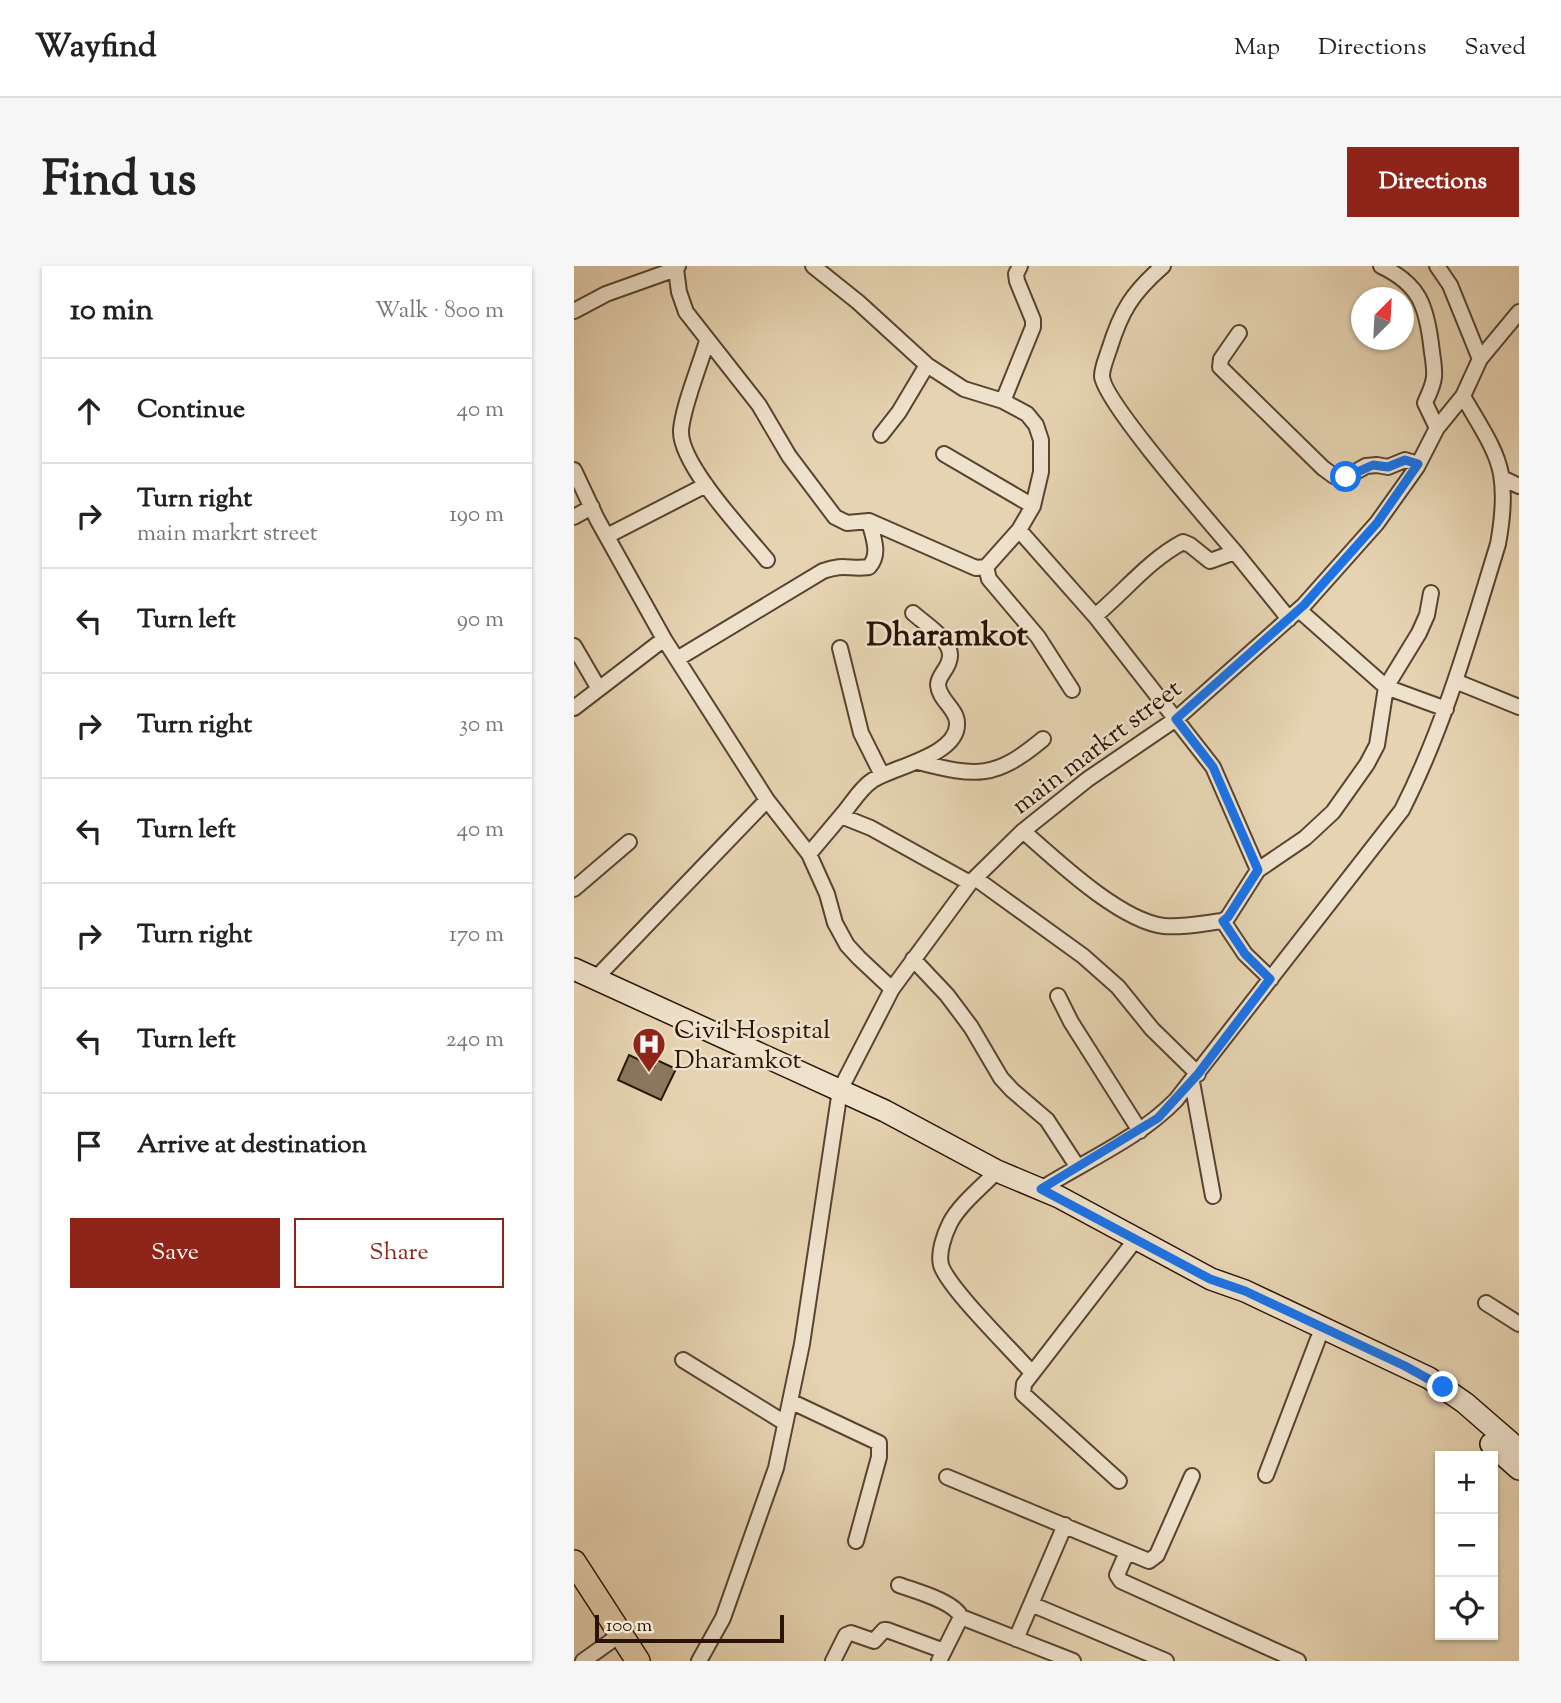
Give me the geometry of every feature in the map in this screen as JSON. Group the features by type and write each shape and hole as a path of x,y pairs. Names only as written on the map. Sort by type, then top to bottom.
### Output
{"main road":[{"path":"574,1562 638,1661"}],"street":[{"path":"1003,401 1033,327 1033,320 1017,281 1016,274 1020,266"},
{"path":"1163,266 1146,281 1126,306 1111,342 1102,378 1111,399 1235,552 1294,614 1386,687 1446,709"},
{"path":"1381,266 1412,288 1428,317 1434,376 1425,403 1437,428"},
{"path":"1437,266 1451,285 1480,359"},
{"path":"574,311 606,294 677,267 679,292 686,312 759,405 789,456 835,517 847,523 869,521 976,568 986,567 1019,530 1034,506 1041,472 1041,440 1036,425 1027,414 1003,401 964,389 927,365 817,267"},
{"name":"main markrt street","path":"699,1661 723,1618 776,1468 802,1344 840,1090 892,989 973,881 1023,831 1088,779 1176,719 1294,614 1377,523 1418,466 1437,428 1463,396 1480,359 1519,312"},
{"path":"1238,333 1221,359 1220,367 1322,468 1334,476 1346,477 1373,465 1388,467 1405,460 1418,466"},
{"path":"707,341 681,428 684,449 706,485 766,560"},
{"path":"881,435 899,412 927,365"},
{"path":"1041,1189 1158,1118 1195,1078 1402,810 1424,766 1446,709 1498,544 1502,523 1502,478 1490,446 1463,396"},
{"path":"944,454 1034,506"},
{"path":"574,470 664,639 767,800 809,853 827,894 835,923 848,945 892,989"},
{"path":"1502,478 1519,486"},
{"path":"607,536 706,485"},
{"path":"574,517 592,507"},
{"path":"677,659 823,571 839,565 857,569 869,567 876,552 869,521"},
{"path":"1019,530 1095,616 1213,767 1258,870"},
{"path":"1095,616 1154,560 1179,544 1190,544 1210,561 1235,552"},
{"path":"986,567 989,579 1038,637 1072,691"},
{"path":"1023,831 1066,868 1125,912 1161,926 1223,921 1258,870 1305,838 1332,812 1355,783 1377,745 1386,687 1419,633 1427,615 1431,593"},
{"path":"809,853 870,781 933,755 950,739 958,723 938,688 938,681 951,653 947,644 913,613"},
{"path":"574,708 664,639"},
{"path":"574,646 599,689"},
{"path":"840,648 861,733 882,775"},
{"path":"1455,681 1519,707"},
{"path":"918,762 974,774 999,769 1020,759 1043,739"},
{"path":"595,979 767,800"},
{"path":"841,816 871,828 973,881 1083,956 1118,987 1195,1078 1213,1196"},
{"path":"574,888 629,842"},
{"path":"1223,921 1245,954 1270,979"},
{"path":"913,959 947,995 971,1027 1001,1078 1047,1120 1077,1166"},
{"path":"574,969 885,1111 997,1171 1041,1189 1210,1279 1245,1291 1429,1378 1465,1403 1519,1450"},
{"path":"1058,996 1071,1022 1140,1131"},
{"path":"997,1171 950,1223 940,1257 942,1268 953,1286 1032,1373"},
{"path":"1119,1480 1023,1394 1024,1384 1032,1373 1136,1239"},
{"path":"1210,1279 1238,1302 1426,1391 1462,1418 1519,1469"},
{"path":"1486,1303 1519,1324"},
{"path":"1266,1475 1318,1339"},
{"path":"683,1360 785,1423"},
{"path":"790,1401 879,1443 879,1457 856,1541"},
{"path":"947,1477 1146,1560 1153,1560 1192,1476"},
{"path":"1016,1639 1065,1524"},
{"path":"1127,1552 1117,1574 1121,1581 1281,1658 1298,1661"},
{"path":"899,1585 945,1603 956,1609 961,1617 1073,1661"},
{"path":"1031,1604 1166,1661"},
{"path":"833,1661 846,1635 851,1633 874,1641 884,1630 942,1656 961,1617"},
{"path":"583,1661 621,1634"}],"building":[{"path":"629,1055 654,1067 657,1060 676,1069 661,1100 618,1080"}],"place":[{"name":"Civil Hospital Dharamkot","path":"649,1074"}],"district":[{"name":"Dharamkot","path":"947,633"}],"route":[{"path":"1346,477 1373,465 1388,467 1405,460 1418,464 1377,523 1304,605 1176,719 1191,742 1213,767 1258,870 1223,921 1245,954 1270,979 1198,1074 1158,1118 1041,1189 1210,1279 1245,1291 1405,1366 1443,1387"}]}
